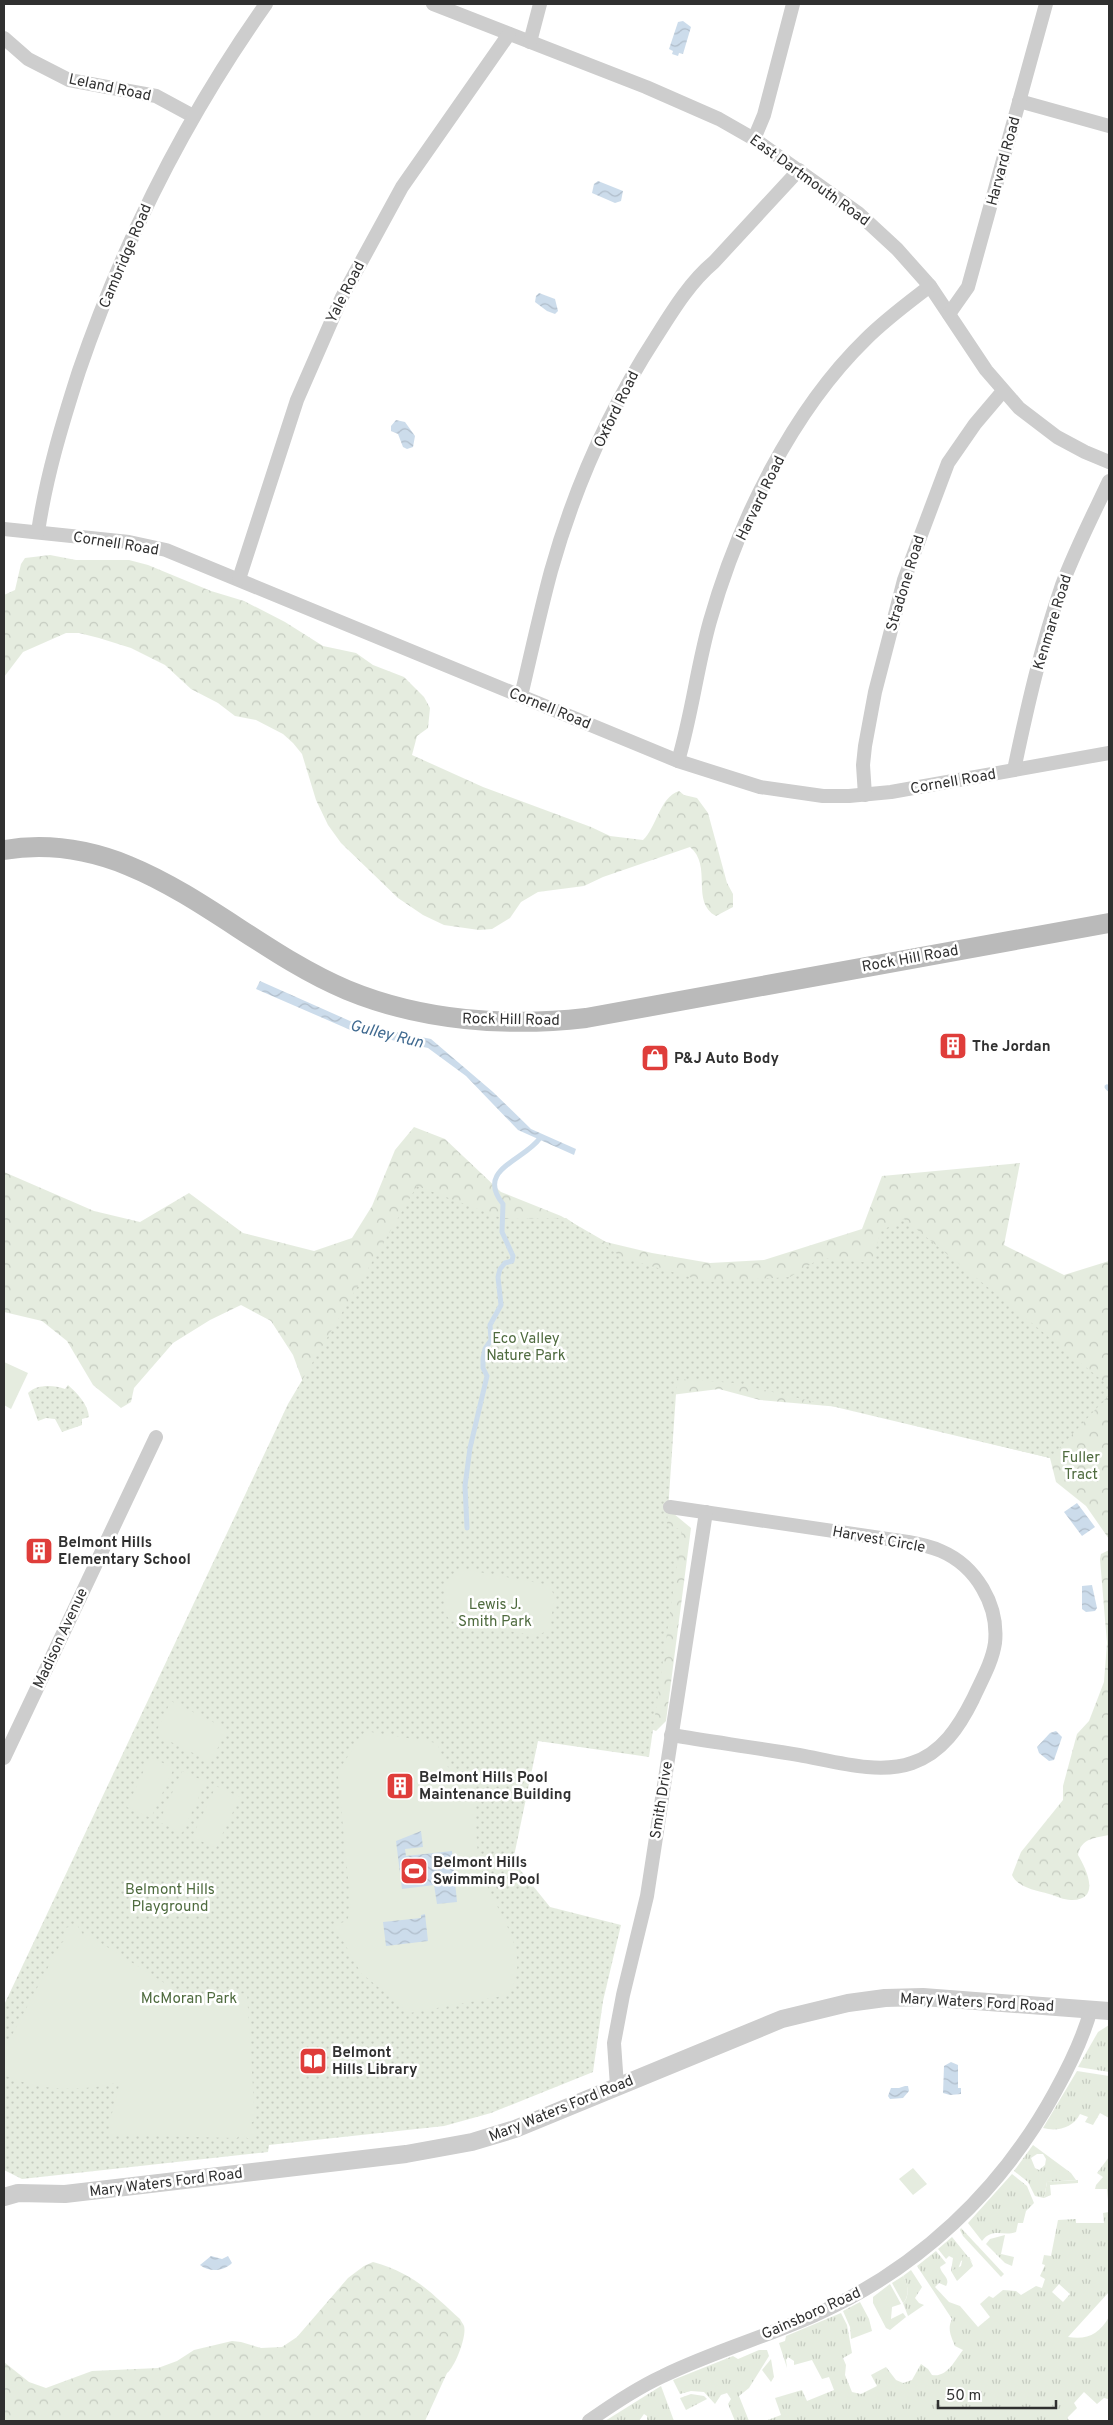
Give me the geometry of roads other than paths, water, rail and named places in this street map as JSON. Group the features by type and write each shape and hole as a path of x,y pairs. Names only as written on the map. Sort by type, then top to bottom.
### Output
{"main road":[{"name":"Rock Hill Road","path":"4,850 29,848 70,849 124,863 174,888 301,966 346,990 398,1007 446,1017 481,1021 527,1022 586,1018 1109,923"}],"street":[{"name":"Cambridge Road","path":"38,532 47,478 88,345 139,220 193,116 266,4"},
{"name":"East Dartmouth Road","path":"433,4 646,87 719,119 754,139 858,213 897,249 930,286 1003,391 1019,408 1057,437 1109,462"},
{"path":"530,42 540,4"},
{"path":"754,139 764,115 793,4"},
{"name":"Harvard Road","path":"949,314 968,287 1046,4"},
{"name":"Yale Road","path":"239,579 297,400 342,297 402,187 508,34"},
{"name":"Leland Road","path":"4,38 28,60 69,80 156,96 193,116"},
{"path":"1019,101 1109,126"},
{"name":"Oxford Road","path":"521,696 552,570 567,520 625,389 662,328 700,274 720,257 799,170"},
{"name":"Harvard Road","path":"678,760 689,723 701,656 719,592 746,524 778,458 813,402 855,350 887,319 930,286"},
{"name":"Stradone Road","path":"865,795 863,765 871,711 892,622 907,571 948,463 975,424 1003,391"},
{"name":"Kenmare Road","path":"1014,770 1031,689 1050,619 1076,549 1109,481"},
{"name":"Cornell Road","path":"4,528 147,546 186,557 678,760 732,779 768,788 824,796 865,795 1109,753"},
{"name":"Madison Avenue","path":"4,1758 156,1437"},
{"name":"Harvest Circle","path":"670,1507 908,1542 940,1550 952,1557 971,1573 986,1594 994,1620 995,1642 986,1672 952,1735 924,1757 902,1766 858,1765 671,1736"},
{"name":"Smith Drive","path":"617,2086 614,2043 623,1995 647,1896 706,1512"},
{"name":"Mary Waters Ford Road","path":"8,2192 65,2194 447,2149 515,2129 782,2019 848,2003 885,1998 923,1997 1109,2010"},
{"name":"Gainsboro Road","path":"590,2421 616,2402 665,2375 837,2304 883,2278 932,2243 980,2197 1032,2132 1076,2052 1090,2009"}],"water":[{"path":"683,21 691,27 683,54 679,53 678,56 672,54 673,51 669,49 678,22"},
{"path":"598,181 623,191 621,201 615,203 592,193 594,184"},
{"path":"539,293 555,299 558,311 555,314 547,311 535,302 536,296"},
{"path":"396,420 405,422 415,436 413,447 407,449 403,447 398,434 391,431 391,426"},
{"name":"Gulley Run","path":"260,981 359,1025 431,1039 493,1092 531,1129 576,1149 574,1155 518,1130 466,1076 428,1048 355,1032 256,989"},
{"path":"1077,1503 1095,1527 1082,1536 1064,1512"},
{"path":"1092,1585 1097,1608 1095,1611 1086,1612 1082,1609 1082,1586"},
{"path":"1056,1731 1062,1737 1054,1760 1049,1761 1039,1753 1037,1747 1050,1733"},
{"path":"421,1831 423,1847 405,1849 406,1856 452,1851 457,1902 437,1904 434,1885 402,1889 396,1841"},
{"path":"425,1914 428,1941 386,1946 383,1922 421,1918 421,1915"},
{"path":"951,2062 958,2065 958,2088 961,2088 961,2094 950,2095 943,2093 944,2066"},
{"path":"908,2086 909,2091 903,2098 890,2099 888,2096 891,2088"},
{"path":"211,2256 222,2259 228,2256 232,2263 216,2270 200,2265"}],"waterway":[{"path":"467,1528 465,1486 470,1448 487,1376 483,1368 483,1358 485,1349 491,1340 490,1325 501,1305 498,1277 500,1269 505,1263 512,1261 513,1256 502,1232 503,1204 496,1192 495,1182 498,1174 505,1166 533,1146 540,1138"}],"place":[{"name":"The Jordan","path":"953,1046"},
{"name":"P&J Auto Body","path":"655,1058"},
{"name":"Belmont Hills Elementary School","path":"39,1551"},
{"name":"Belmont Hills Pool Maintenance Building","path":"400,1786"},
{"name":"Belmont Hills Swimming Pool","path":"414,1871"},
{"name":"Belmont Hills Library","path":"313,2061"}],"park label":[{"name":"Eco Valley Nature Park","path":"526,1346"},
{"name":"Fuller Tract","path":"1081,1466"},
{"name":"Lewis J. Smith Park","path":"495,1612"},
{"name":"Belmont Hills Playground","path":"170,1898"},
{"name":"McMoran Park","path":"189,1998"}]}
